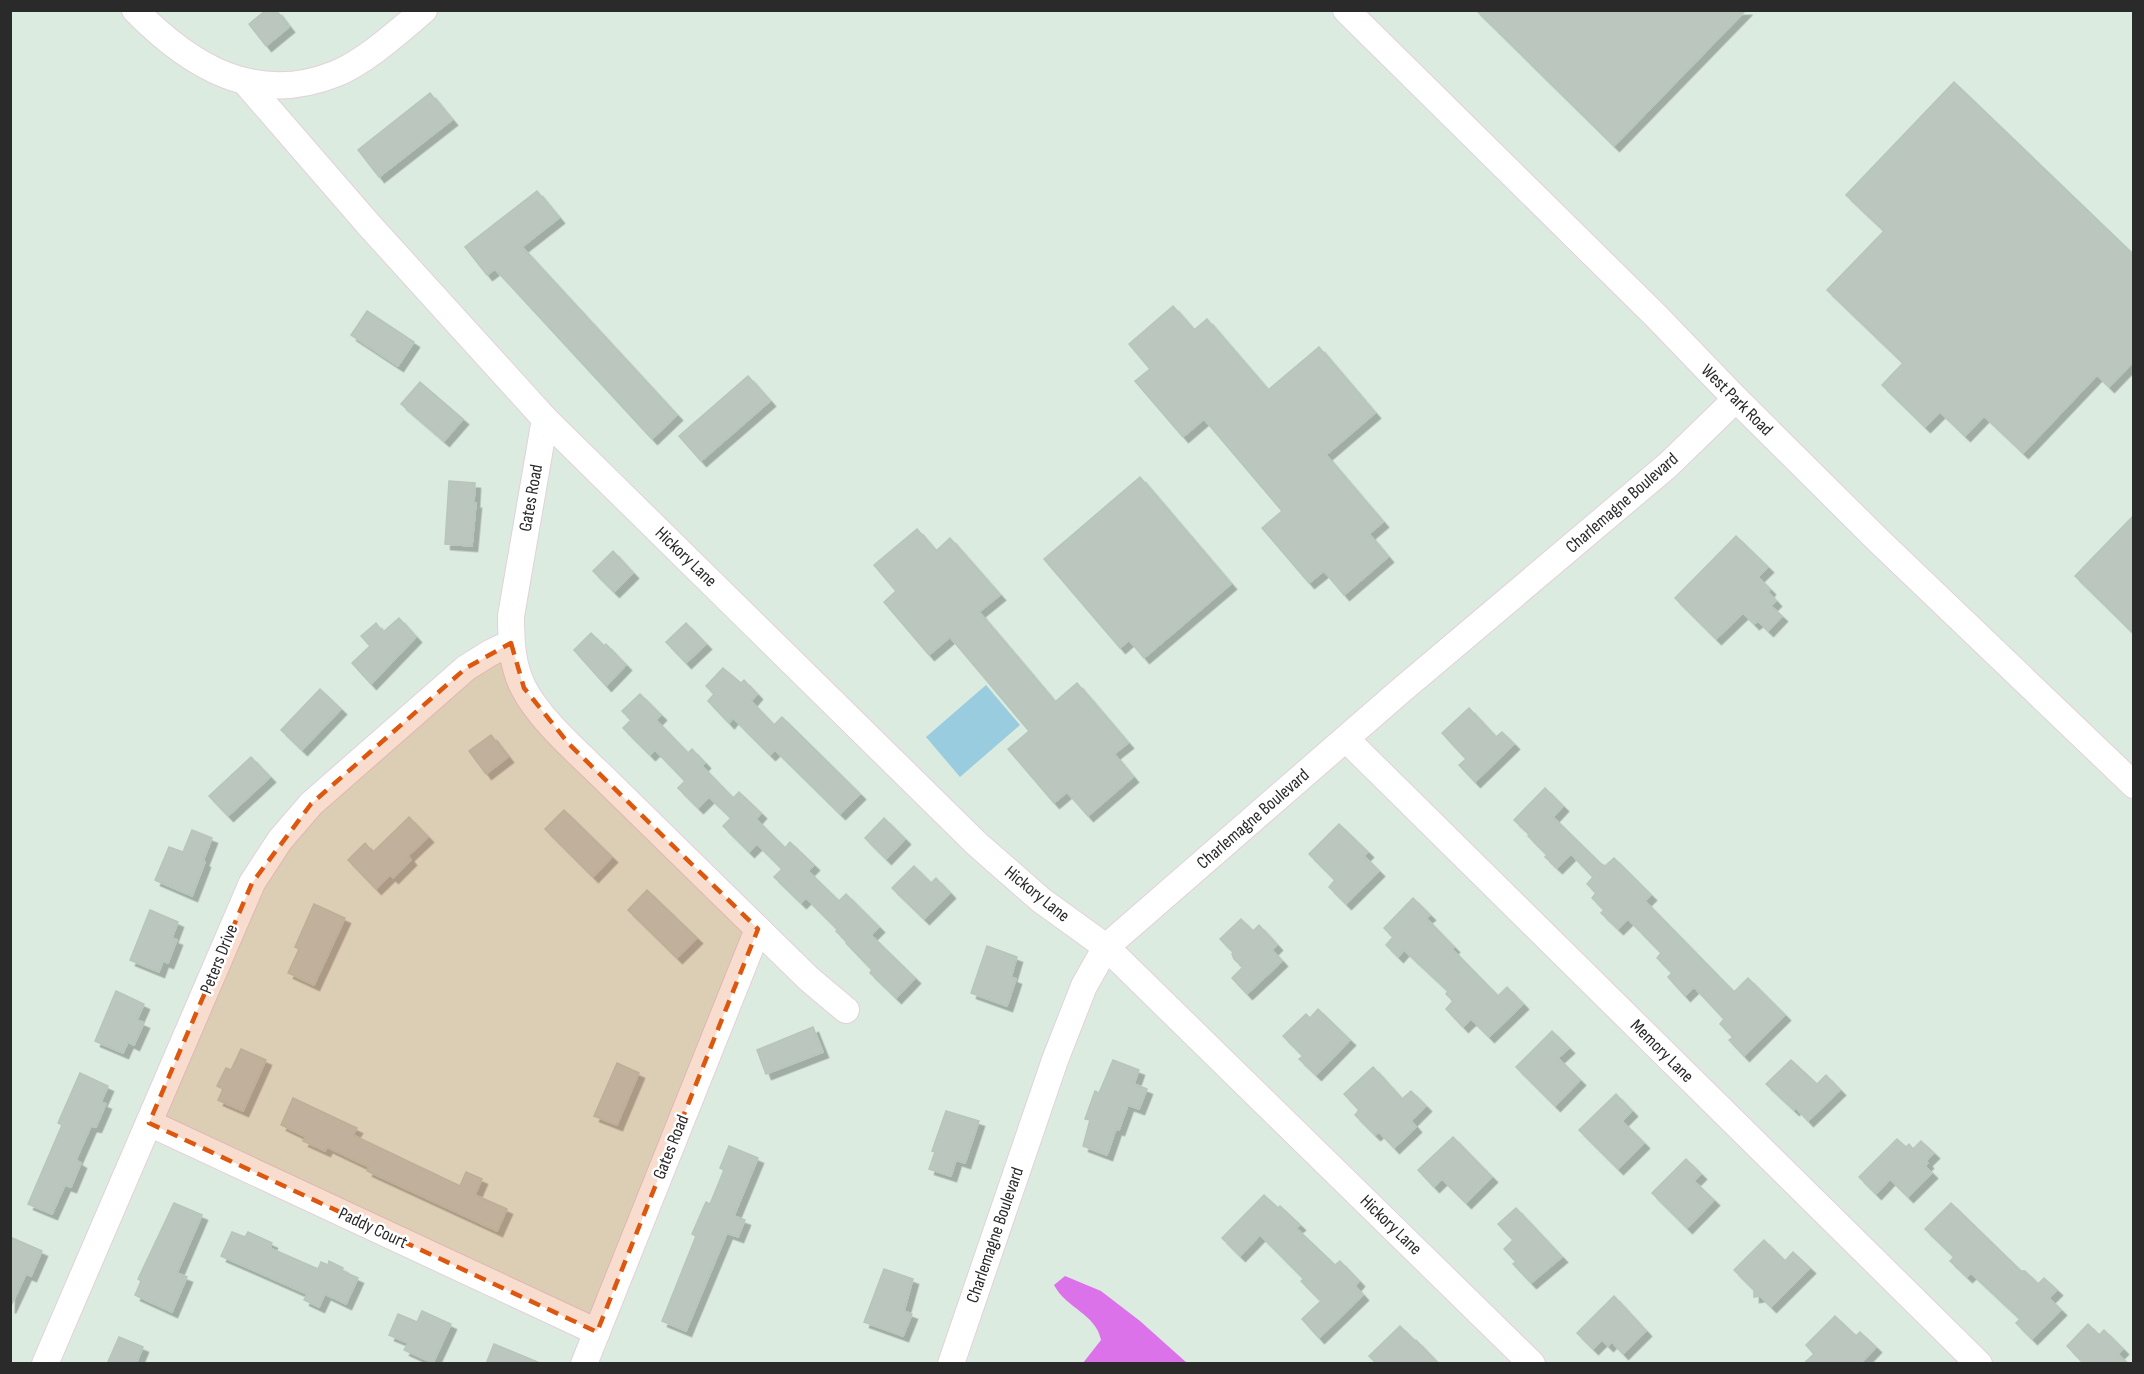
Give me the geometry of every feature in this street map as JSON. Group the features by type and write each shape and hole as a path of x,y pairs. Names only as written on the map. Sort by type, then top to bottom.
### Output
{"street":[{"path":"135,10 154,29 188,56 220,75 246,83 267,85 299,84 336,74 364,57 424,10"},
{"name":"West Park Road","path":"1346,10 1657,317 1878,540 2133,785"},
{"path":"246,83 369,225 545,419"},
{"name":"Charlemagne Boulevard","path":"951,1364 1055,1060 1084,986 1106,947 1668,465 1736,399"},
{"name":"Gates Road","path":"545,419 511,616 511,643 515,666 524,688 537,708 569,744 758,929 846,1010"},
{"name":"Hickory Lane","path":"545,419 977,844 1041,900 1106,947 1532,1364"},
{"name":"Peters Drive","path":"45,1364 247,892 280,840 311,804 466,668 511,643"},
{"name":"Memory Lane","path":"1346,739 1979,1364"},
{"name":"Gates Road","path":"584,1364 758,929"},
{"name":"Paddy Court","path":"149,1123 597,1332"}],"highlighted area":[{"path":"511,643 524,688 569,744 758,929 597,1332 149,1123 252,883 311,804 466,668"}],"shaded area":[{"path":"986,685 1020,725 960,777 926,737"},
{"path":"1065,1276 1101,1291 1140,1321 1187,1363 1083,1363 1101,1340 1093,1324 1059,1293 1054,1285"}],"building":[{"path":"266,10 276,10 289,27 266,46 249,24"},
{"path":"1476,10 1746,10 1614,146"},
{"path":"1954,82 2133,254 2133,362 2109,387 2097,375 2023,453 1984,416 1965,436 1940,412 1925,427 1882,385 1903,363 1827,290 1884,231 1846,195"},
{"path":"430,93 452,120 379,177 358,150"},
{"path":"537,191 559,218 522,247 677,415 652,439 495,269 487,275 465,247"},
{"path":"1173,306 1194,330 1207,319 1268,390 1319,347 1375,413 1326,455 1383,522 1369,534 1388,557 1344,595 1324,571 1309,583 1262,528 1282,511 1204,419 1183,437 1135,381 1150,369 1129,344"},
{"path":"367,311 414,342 398,366 351,335"},
{"path":"748,376 770,401 701,461 679,436"},
{"path":"420,382 463,419 444,441 401,404"},
{"path":"1140,477 1231,584 1144,658 1129,640 1120,648 1044,559"},
{"path":"449,481 475,483 474,503 476,503 472,546 445,544"},
{"path":"2133,516 2133,633 2075,576"},
{"path":"917,529 936,551 950,538 1000,595 979,612 1055,702 1077,683 1128,743 1114,754 1133,777 1088,816 1067,792 1054,803 1008,749 1029,731 950,637 929,655 884,602 896,591 874,565"},
{"path":"1736,536 1768,567 1758,577 1770,589 1768,592 1776,601 1771,606 1782,616 1768,631 1758,621 1754,624 1743,613 1716,639 1675,598"},
{"path":"613,551 633,573 614,592 593,571"},
{"path":"399,618 416,637 371,684 352,663 370,646 361,636 376,623 383,632"},
{"path":"686,623 706,644 686,663 666,642"},
{"path":"591,633 604,646 606,644 626,665 606,686 574,650"},
{"path":"723,668 741,683 744,680 757,694 751,701 774,725 782,717 860,794 840,814 775,750 770,755 733,718 729,723 708,701 714,694 706,686"},
{"path":"320,689 341,709 302,750 281,730"},
{"path":"640,694 661,715 656,720 688,753 692,749 705,763 702,766 733,798 739,792 761,813 756,819 785,848 790,842 814,865 808,871 839,901 846,894 879,927 871,935 915,978 896,998 870,973 872,970 846,943 836,931 837,929 806,898 801,903 774,877 782,869 757,844 749,852 723,826 731,818 709,797 698,808 678,788 685,781 655,750 650,755 623,728 631,720 622,711"},
{"path":"1469,708 1496,737 1502,732 1514,744 1475,782 1459,765 1466,759 1442,733"},
{"path":"491,735 508,757 486,774 469,751"},
{"path":"251,757 270,777 228,816 209,796"},
{"path":"1545,788 1563,806 1553,817 1601,864 1605,866 1614,858 1651,895 1645,901 1734,992 1748,978 1785,1015 1744,1056 1729,1040 1733,1037 1720,1024 1724,1019 1694,987 1685,996 1668,977 1672,973 1657,958 1661,953 1628,919 1618,929 1601,913 1604,910 1592,898 1596,893 1587,884 1593,877 1571,854 1557,868 1545,857 1547,855 1528,836 1530,835 1514,820"},
{"path":"564,810 612,857 593,877 545,829"},
{"path":"409,817 428,837 408,856 411,860 393,878 390,875 376,889 348,860 365,843 373,852"},
{"path":"884,818 905,839 886,859 865,838"},
{"path":"1339,824 1368,852 1364,856 1379,871 1346,904 1329,887 1335,880 1309,854"},
{"path":"192,830 212,838 192,896 155,880 169,847 183,852"},
{"path":"914,866 931,883 936,878 950,893 924,919 892,888"},
{"path":"647,890 697,938 677,958 628,910"},
{"path":"1413,898 1430,915 1426,918 1454,947 1452,949 1498,996 1507,987 1523,1004 1489,1037 1471,1019 1463,1027 1446,1009 1453,1001 1446,994 1448,991 1404,950 1398,957 1386,945 1393,937 1384,928"},
{"path":"314,904 345,918 314,985 288,973 299,949 295,947"},
{"path":"150,910 178,922 172,938 177,940 168,963 163,961 159,972 130,960"},
{"path":"1241,919 1253,931 1259,925 1277,945 1272,950 1282,961 1247,994 1232,978 1243,967 1234,959 1233,952 1220,939"},
{"path":"987,946 1017,957 1011,977 1016,979 1007,1006 971,993"},
{"path":"116,991 144,1004 137,1020 144,1023 134,1045 128,1042 123,1053 95,1041"},
{"path":"1318,1009 1350,1040 1316,1075 1299,1059 1303,1056 1283,1036 1306,1014 1310,1018"},
{"path":"813,1027 823,1052 766,1074 757,1050"},
{"path":"1552,1031 1569,1048 1558,1058 1580,1080 1555,1106 1516,1067"},
{"path":"241,1049 266,1060 243,1111 218,1100 223,1089 217,1086 226,1068 231,1070"},
{"path":"1113,1060 1139,1070 1134,1084 1147,1089 1139,1109 1128,1105 1107,1155 1083,1146 1090,1120 1085,1119 1095,1091 1099,1093"},
{"path":"1791,1060 1817,1084 1826,1075 1840,1090 1808,1121 1796,1108 1794,1110 1766,1084"},
{"path":"617,1063 639,1073 617,1125 594,1116"},
{"path":"1373,1067 1402,1099 1411,1091 1426,1106 1411,1121 1416,1127 1394,1148 1379,1132 1375,1135 1355,1115 1359,1110 1344,1094"},
{"path":"80,1073 108,1086 101,1102 106,1104 96,1127 91,1126 76,1160 81,1163 71,1187 65,1185 52,1214 28,1204 62,1125 58,1123"},
{"path":"1616,1094 1632,1111 1622,1121 1644,1143 1618,1169 1579,1130"},
{"path":"293,1098 357,1128 353,1135 460,1186 466,1172 482,1179 475,1195 507,1209 497,1231 367,1171 369,1167 327,1147 325,1151 303,1141 306,1137 281,1125"},
{"path":"946,1111 979,1121 965,1163 956,1160 951,1176 929,1169 935,1152 932,1151"},
{"path":"1453,1137 1492,1177 1466,1203 1442,1179 1434,1187 1418,1170"},
{"path":"1897,1139 1906,1147 1909,1144 1913,1149 1921,1141 1934,1153 1926,1161 1928,1163 1925,1166 1932,1173 1908,1197 1890,1179 1876,1194 1859,1177"},
{"path":"729,1146 758,1158 734,1216 745,1220 738,1237 727,1233 686,1331 662,1321 696,1236 692,1234 706,1202 710,1204 724,1170 720,1168"},
{"path":"1686,1159 1701,1174 1694,1181 1714,1200 1687,1228 1652,1193"},
{"path":"1264,1195 1300,1225 1296,1228 1335,1265 1340,1261 1359,1281 1355,1286 1363,1295 1319,1338 1302,1319 1321,1301 1301,1281 1304,1279 1260,1235 1240,1256 1222,1238"},
{"path":"174,1203 202,1215 177,1273 187,1277 172,1312 135,1295 141,1281 138,1279"},
{"path":"1951,1203 2021,1271 2025,1271 2038,1284 2044,1278 2057,1290 2049,1298 2061,1310 2032,1339 2016,1323 2020,1319 1971,1273 1967,1277 1950,1261 1954,1257 1925,1229"},
{"path":"1516,1208 1562,1257 1531,1283 1513,1264 1516,1262 1504,1249 1513,1240 1498,1224"},
{"path":"232,1232 245,1237 248,1232 272,1243 270,1248 318,1269 321,1262 328,1265 329,1261 343,1268 342,1271 358,1278 346,1304 325,1294 319,1307 304,1300 307,1294 221,1256"},
{"path":"10,1237 42,1251 31,1276 26,1274 10,1308"},
{"path":"1764,1240 1785,1261 1793,1252 1810,1268 1771,1307 1760,1296 1754,1297 1754,1290 1734,1270"},
{"path":"884,1269 913,1279 904,1311 912,1314 903,1336 864,1322"},
{"path":"1614,1296 1646,1331 1623,1354 1612,1342 1608,1346 1602,1340 1593,1349 1577,1333"},
{"path":"422,1311 451,1324 433,1363 404,1350 408,1343 389,1335 398,1314 417,1322"},
{"path":"1835,1316 1856,1336 1860,1332 1876,1347 1860,1364 1803,1364 1814,1354 1806,1345"},
{"path":"2088,1324 2099,1335 2104,1330 2123,1349 2118,1354 2128,1364 2084,1364 2067,1346"},
{"path":"1400,1326 1439,1364 1377,1364 1369,1356"},
{"path":"119,1337 143,1347 136,1364 107,1364"},
{"path":"494,1344 540,1363 540,1364 486,1364"}]}
